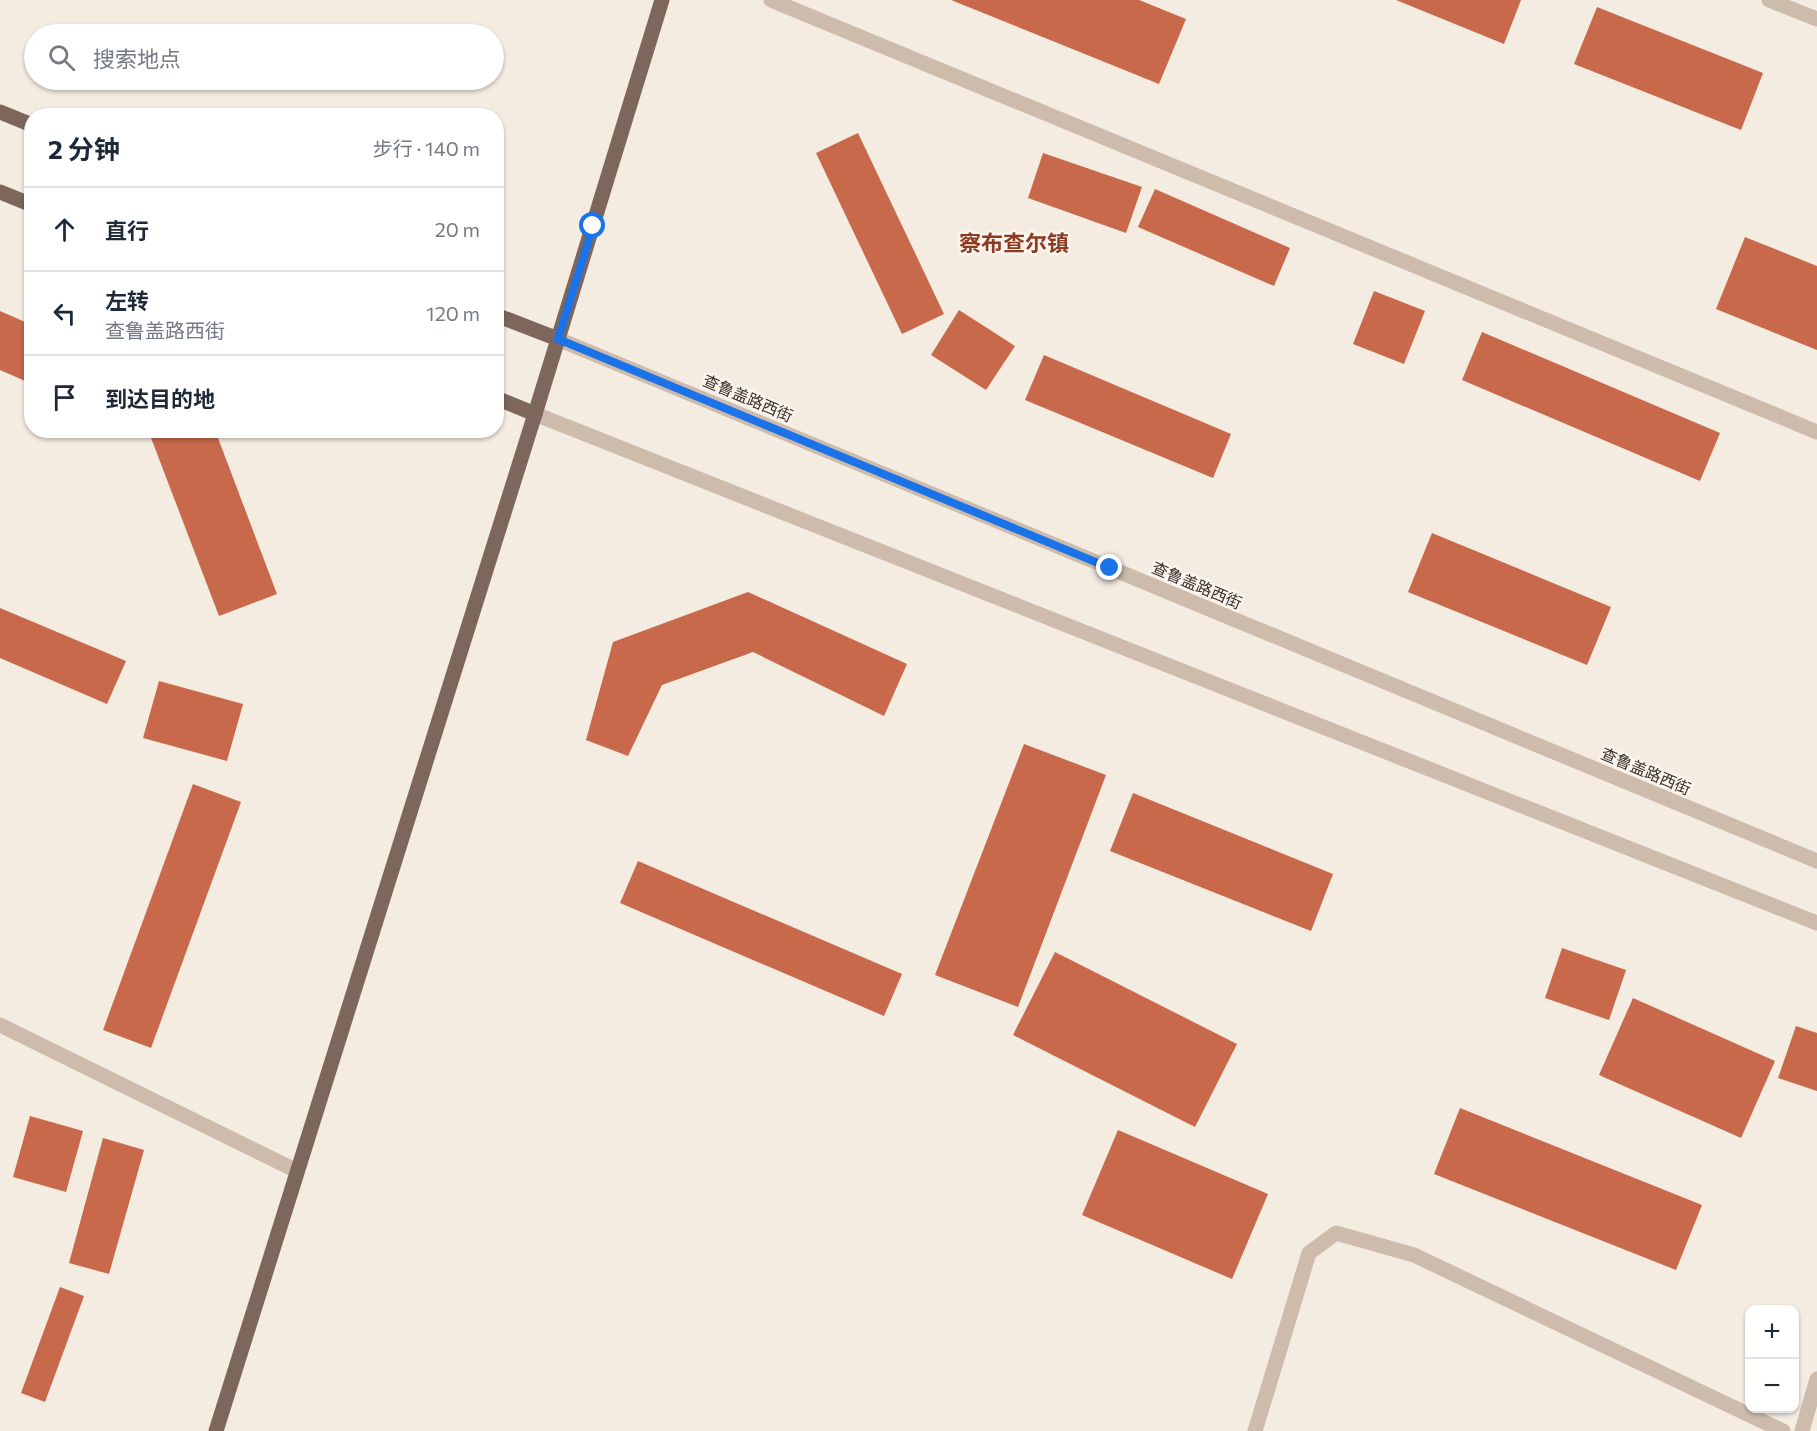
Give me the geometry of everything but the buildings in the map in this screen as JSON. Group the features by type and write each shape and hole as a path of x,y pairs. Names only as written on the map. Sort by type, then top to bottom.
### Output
{"main road":[{"path":"216,1431 535,414 662,0"},
{"path":"0,112 24,122"},
{"path":"0,192 24,202"},
{"name":"查鲁盖路西街","path":"504,318 558,339"},
{"path":"504,401 535,414"}],"street":[{"path":"771,0 1817,432"},
{"path":"1769,0 1817,19"},
{"name":"查鲁盖路西街","path":"558,339 1817,861"},
{"path":"535,414 1817,923"},
{"path":"0,1025 297,1171"},
{"path":"1255,1431 1309,1253 1336,1233 1414,1255 1783,1431"},
{"path":"1802,1431 1817,1379"}],"district":[{"name":"察布查尔镇","path":"1014,243"}],"route":[{"path":"593,226 558,339 1110,568"}]}
